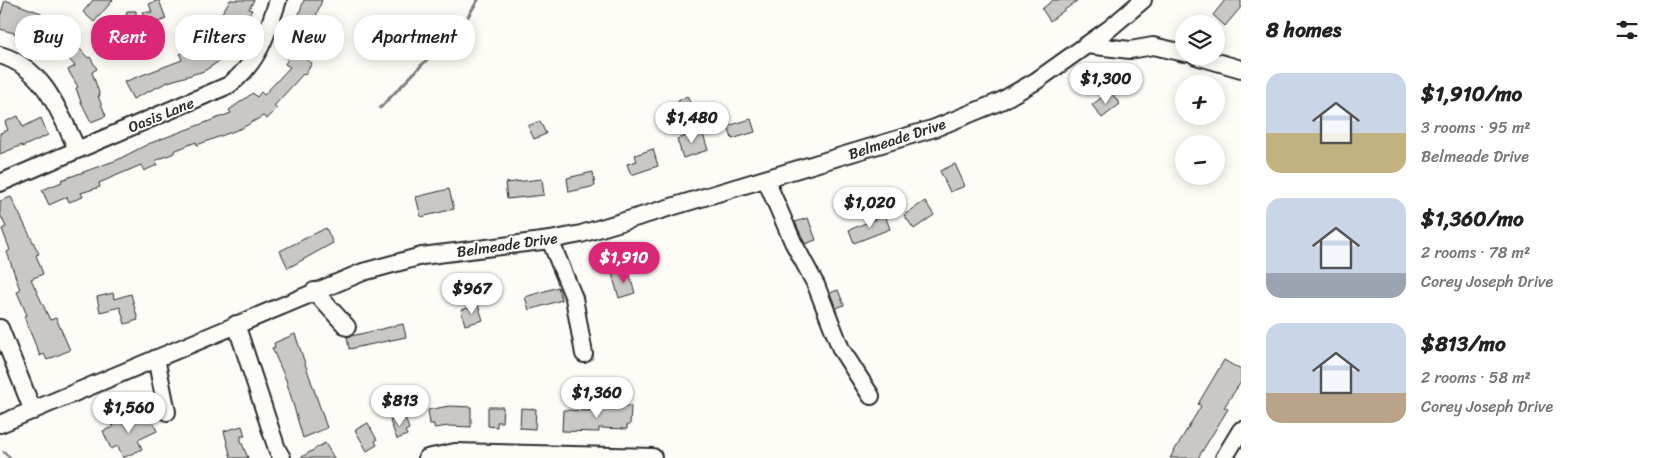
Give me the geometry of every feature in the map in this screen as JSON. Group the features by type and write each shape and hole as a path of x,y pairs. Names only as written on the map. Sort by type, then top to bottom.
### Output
{"street":[{"name":"Oasis Lane","path":"0,183 77,149 208,96 243,75 263,45 278,0"},
{"name":"Belmeade Drive","path":"0,424 363,272 422,256 550,240 622,223 944,125 1002,101 1036,81 1087,45 1143,0"},
{"path":"1087,45 1130,50 1153,46 1175,51"},
{"path":"0,55 22,66 47,89 77,149"},
{"path":"1225,64 1241,68"},
{"path":"766,180 792,242 816,285 841,349 871,396"},
{"path":"550,240 574,298 584,354"},
{"path":"314,291 346,327"},
{"path":"236,324 277,449 282,458"},
{"path":"0,328 33,411"},
{"path":"156,358 168,412"},
{"path":"1224,458 1240,433"},
{"path":"427,458 455,452 653,458"}],"building":[{"path":"5,0 41,13 40,15 15,15 15,33 0,29 0,17"},
{"path":"93,0 113,0 100,15 91,15 91,19 83,12"},
{"path":"159,0 165,15 143,15 142,12 152,12 149,4"},
{"path":"230,0 254,0 249,9 252,10 249,15 220,15"},
{"path":"304,0 322,0 316,15 299,15"},
{"path":"1053,0 1078,0 1050,21 1042,9"},
{"path":"1225,0 1241,0 1241,7 1225,26 1225,15 1213,15"},
{"path":"127,11 136,11 136,15 126,15"},
{"path":"81,50 88,58 90,57 97,69 92,72 100,96 98,96 106,116 91,122 81,102 76,88 78,87 68,70 75,66 70,60 81,60"},
{"path":"182,60 221,60 204,71 168,82 133,99 124,82"},
{"path":"287,60 307,60 312,63 305,75 303,74 274,106 277,109 267,119 263,116 242,128 197,145 196,142 174,151 174,153 155,161 157,165 144,171 141,165 99,183 100,187 81,193 83,197 69,202 67,197 49,205 42,190 62,182 61,180 117,160 148,144 231,113 229,110 253,93 257,97 261,92 264,95 290,67 285,64"},
{"path":"1110,91 1120,104 1102,118 1092,105"},
{"path":"687,96 692,107 684,112 678,101"},
{"path":"18,116 23,127 41,118 48,135 22,147 22,145 0,154 0,133 8,130 5,122"},
{"path":"751,119 755,132 732,139 728,126"},
{"path":"540,121 546,134 534,139 528,126"},
{"path":"702,131 708,150 683,158 677,139"},
{"path":"653,149 658,166 631,175 627,164 637,161 635,155"},
{"path":"955,164 965,186 950,192 940,171"},
{"path":"593,172 595,186 569,192 567,178"},
{"path":"542,179 544,195 507,199 505,183"},
{"path":"449,189 454,209 421,217 416,197"},
{"path":"11,197 39,254 36,255 43,274 31,279 50,320 56,318 70,350 47,360 44,354 40,356 24,316 27,315 17,292 20,290 7,252 10,250 2,229 6,227 0,214 0,201"},
{"path":"925,201 934,215 914,229 904,215"},
{"path":"885,215 890,229 854,243 849,230"},
{"path":"808,218 816,240 805,244 795,222"},
{"path":"326,228 333,243 288,268 280,251"},
{"path":"628,269 635,293 619,298 612,274"},
{"path":"558,287 562,300 529,310 525,297"},
{"path":"838,290 844,305 836,308 830,293"},
{"path":"113,293 114,299 131,294 138,320 125,324 120,307 100,312 97,297"},
{"path":"478,305 483,320 465,325 461,310"},
{"path":"403,324 406,337 349,349 347,337"},
{"path":"295,334 327,428 303,438 286,380 272,348 275,347 274,343"},
{"path":"1224,360 1241,370 1241,382 1224,407 1228,409 1198,458 1170,458 1201,406 1198,404"},
{"path":"449,406 471,407 471,427 449,426 434,428 434,424 430,424 428,410"},
{"path":"589,406 631,406 630,425 627,425 627,429 599,428 599,432 562,431 563,410 589,411"},
{"path":"488,407 503,407 502,422 497,422 497,427 488,426"},
{"path":"521,408 536,409 535,429 520,428"},
{"path":"121,415 124,423 135,418 137,421 150,415 157,431 138,440 142,449 123,458 118,446 111,449 103,431 113,427 110,419"},
{"path":"404,415 409,429 405,431 407,435 397,439 390,421"},
{"path":"368,423 377,440 375,441 377,445 367,451 355,430"},
{"path":"242,426 245,436 241,436 241,441 248,458 231,458 224,431"},
{"path":"325,443 334,458 300,458"}],"waterway":[{"path":"380,108 467,18 478,0"},
{"path":"4,452 10,458"}]}
